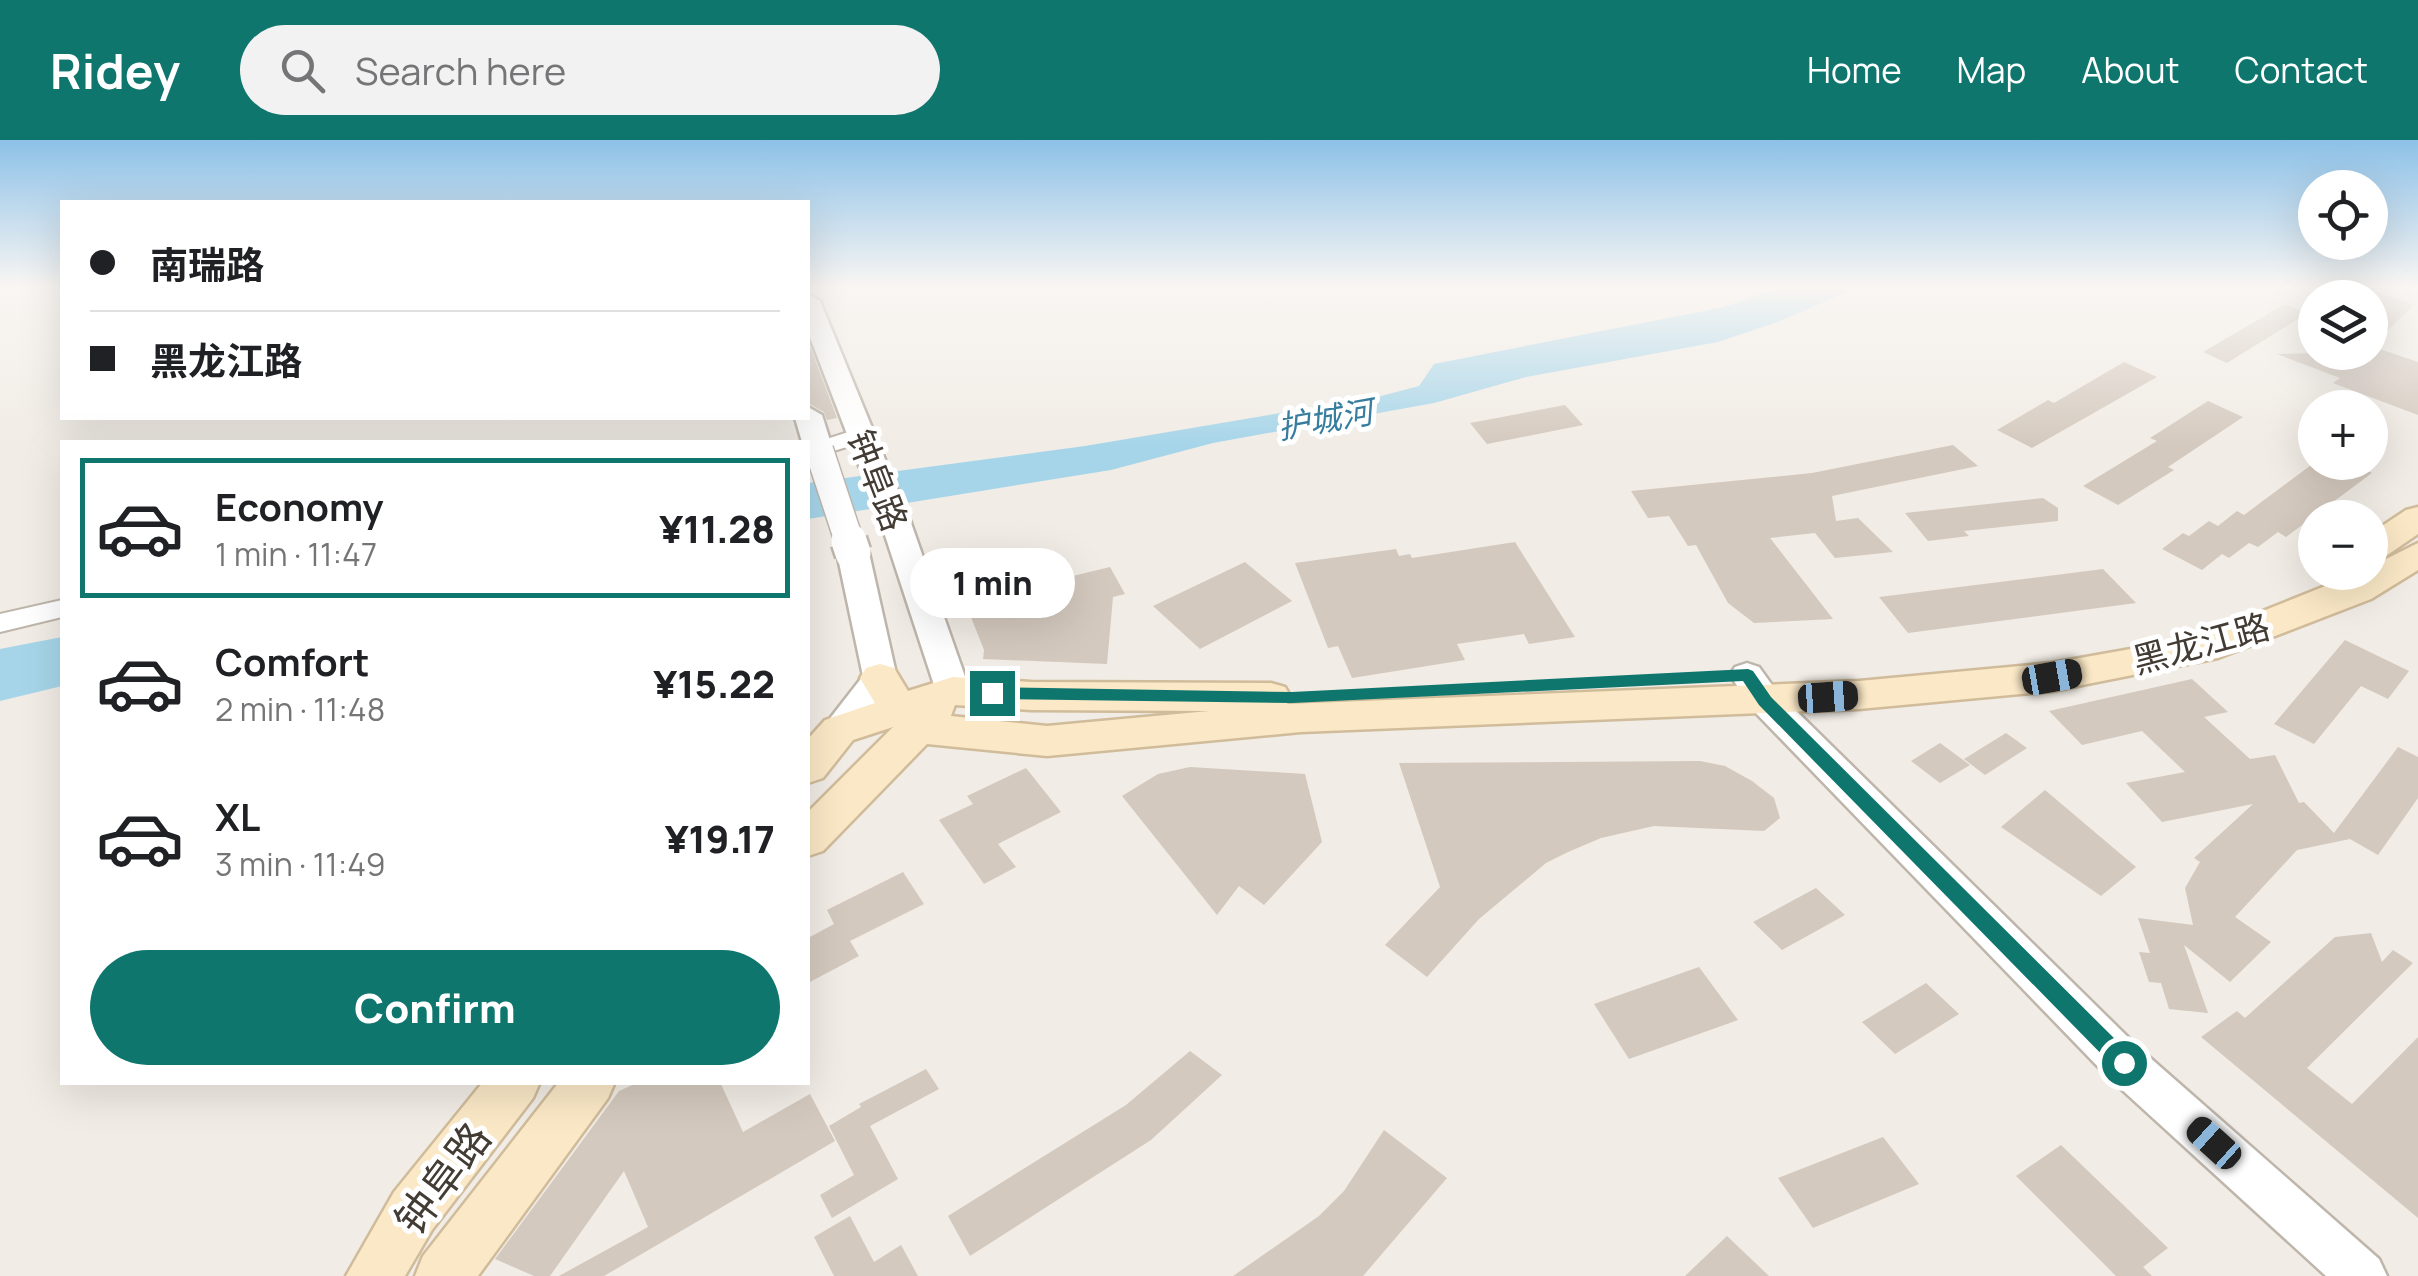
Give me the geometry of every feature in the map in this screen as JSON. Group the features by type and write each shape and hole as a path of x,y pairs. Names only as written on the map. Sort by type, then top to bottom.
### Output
{"main road":[{"path":"2388,538 2418,518"},
{"name":"黑龙江路","path":"954,690 1032,696 1292,698 2052,677 2204,650 2358,590 2418,554"},
{"name":"黑龙江路","path":"810,765 840,730 899,705 1047,741 1301,717 1756,688 1832,676 2024,658 2133,640 2232,613 2298,586"},
{"path":"810,836 899,705 954,690"},
{"name":"钟阜路","path":"374,1276 413,1211 513,1085"},
{"name":"钟阜路","path":"443,1276 588,1085"}],"street":[{"name":"钟阜路","path":"823,340 896,523 954,690"},
{"name":"钟阜路","path":"809,420 814,451 853,553 899,705"},
{"path":"814,451 866,448"},
{"path":"0,622 60,610"},
{"path":"1756,688 2124,1063 2362,1276"}],"water":[{"name":"护城河","path":"1556,340 1724,340 1526,377 1434,403 1213,443 1111,470 810,519 810,483 1085,446 1381,396 1419,386 1434,364"},
{"path":"60,637 60,686 0,701 0,649"}],"building":[{"path":"2223,340 2264,340 2227,363 2203,352"},
{"path":"810,346 837,418 827,420 824,412 810,404"},
{"path":"2388,352 2418,362 2418,415 2388,404 2388,390 2352,390 2333,383 2340,378 2319,370 2388,370"},
{"path":"2277,354 2298,354 2298,362"},
{"path":"2124,362 2157,377 2032,448 1997,430 2048,400 2054,403"},
{"path":"2208,401 2243,417 2168,467 2174,470 2118,505 2083,486 2157,441 2150,438"},
{"path":"1565,405 1583,425 1487,444 1470,423"},
{"path":"1953,445 1978,466 1832,496 1836,521 1858,518 1893,552 1835,558 1815,533 1770,538 1833,619 1754,623 1728,603 1696,545 1688,546 1669,516 1648,518 1631,491 1812,473"},
{"path":"2298,475 2298,480 2363,480 2336,500 2298,500 2298,528 2286,537 2278,532 2258,547 2249,543 2229,558 2222,554 2202,570 2162,549 2209,521 2218,526 2237,511 2244,515"},
{"path":"2043,498 2058,508 2058,521 1964,531 1969,536 1928,541 1905,513"},
{"path":"1515,542 1575,637 1529,644 1524,634 1457,644 1465,660 1352,678 1338,646 1328,648 1295,563 1396,549 1399,556 1410,554 1412,558"},
{"path":"1245,562 1292,601 1200,649 1153,606"},
{"path":"1110,567 1125,594 1113,597 1107,664 983,659 984,650 965,602"},
{"path":"2103,569 2136,603 1908,633 1879,597"},
{"path":"2345,640 2409,671 2388,699 2361,686 2314,744 2274,724"},
{"path":"2192,679 2228,712 2204,717 2250,759 2275,755 2299,803 2304,802 2334,833 2398,747 2418,757 2418,798 2378,855 2350,839 2297,850 2235,917 2271,942 2230,982 2184,945 2208,1013 2169,1009 2161,983 2149,982 2139,952 2150,953 2138,918 2193,925 2185,888 2200,862 2194,858 2253,804 2162,822 2126,783 2185,772 2142,731 2082,745 2049,711"},
{"path":"2006,733 2027,748 1985,775 1964,759"},
{"path":"1940,743 1970,765 1940,783 1911,761"},
{"path":"1700,761 1725,766 1752,781 1774,798 1780,818 1764,831 1654,826 1601,838 1568,852 1546,863 1479,919 1427,977 1385,945 1440,887 1399,763"},
{"path":"1190,767 1305,774 1322,842 1264,905 1239,886 1217,915 1122,796 1158,774"},
{"path":"1026,768 1061,812 998,844 1016,867 984,884 939,820 973,804 967,796"},
{"path":"2045,790 2136,867 2101,896 2001,827"},
{"path":"903,872 924,904 850,941 859,956 810,982 810,937 834,924 827,910"},
{"path":"1816,888 1845,915 1782,950 1753,922"},
{"path":"2371,933 2382,962 2393,950 2413,963 2307,1068 2352,1104 2418,1037 2418,1218 2201,1037 2237,1011 2245,1018 2335,937"},
{"path":"1699,967 1738,1020 1629,1059 1594,1004"},
{"path":"1926,983 1959,1014 1895,1054 1862,1022"},
{"path":"1190,1051 1222,1075 1151,1140 970,1256 948,1216 1126,1105"},
{"path":"926,1069 939,1089 870,1126 898,1179 832,1218 820,1195 854,1175 829,1126 861,1107 859,1104"},
{"path":"632,1085 721,1085 743,1132 810,1094 835,1141 604,1276 559,1276 648,1227 624,1171 550,1276 534,1276 495,1259 619,1091"},
{"path":"1384,1130 1447,1178 1363,1276 1233,1276 1319,1216 1344,1191"},
{"path":"1883,1137 1919,1184 1813,1228 1778,1178"},
{"path":"2061,1145 2168,1248 2143,1267 2152,1276 2116,1276 2016,1176"},
{"path":"850,1216 874,1262 901,1245 918,1276 834,1276 814,1237"},
{"path":"1727,1236 1769,1276 1685,1276"}],"route":[{"path":"992,693 1292,698 1748,675 1765,701 2124,1063"}]}
